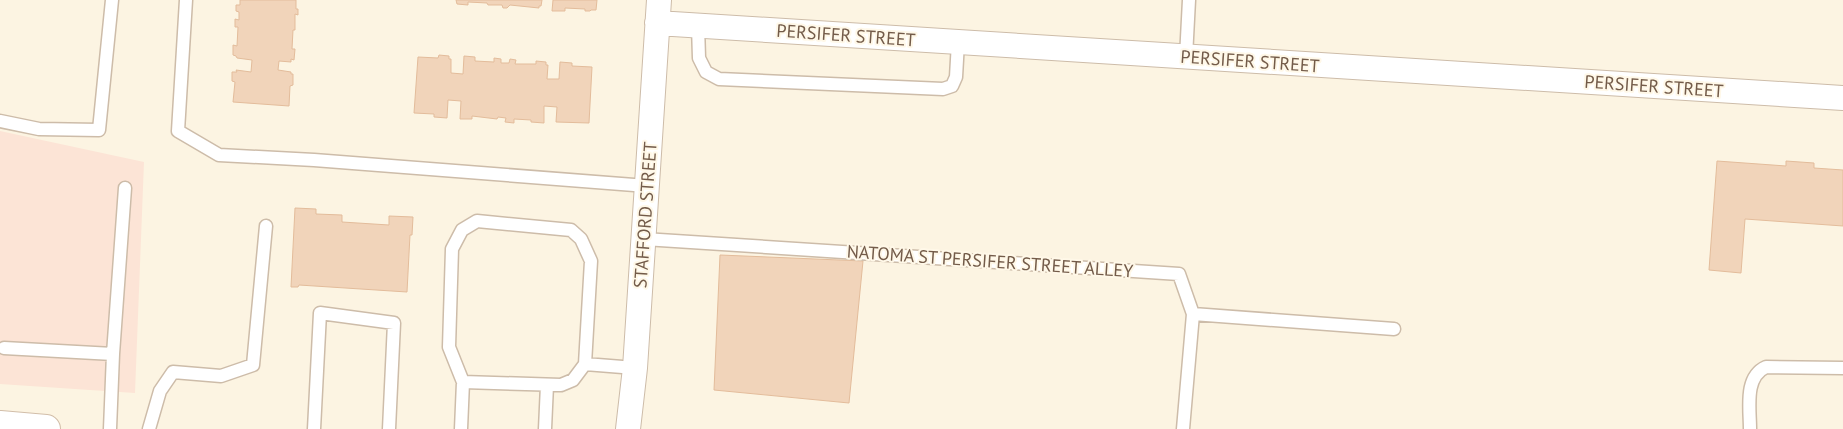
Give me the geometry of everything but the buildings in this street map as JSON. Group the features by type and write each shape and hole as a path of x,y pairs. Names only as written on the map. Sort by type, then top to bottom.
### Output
{"main road":[{"path":"0,425 46,429"}],"street":[{"name":"STAFFORD STREET","path":"628,429 635,368 658,12"},
{"name":"PERSIFER STREET","path":"658,12 698,26 1843,98"}],"lane":[{"path":"0,121 39,129 99,130 112,0"},
{"path":"186,0 178,131 219,154 647,186"},
{"path":"1186,57 1189,0"},
{"path":"698,26 699,58 706,72 719,78 942,89 952,86 956,78 958,42"},
{"path":"110,429 113,354 125,188"},
{"path":"461,429 463,382 449,347 452,249 462,230 478,221 571,230 581,239 592,261 585,364 573,380 561,386 463,382"},
{"path":"149,429 160,391 173,372 221,376 253,365 266,226"},
{"name":"NATOMA ST PERSIFER STREET ALLEY","path":"644,239 1179,274 1192,314 1183,429"},
{"path":"314,429 320,314 394,323 389,429"},
{"path":"1192,314 1394,329"},
{"path":"4,348 113,354"},
{"path":"585,364 635,368"},
{"path":"1750,429 1751,383 1755,374 1760,370 1766,367 1843,368"},
{"path":"545,429 547,385"}],"shaded area":[{"path":"0,131 144,162 135,393 0,384"}]}
